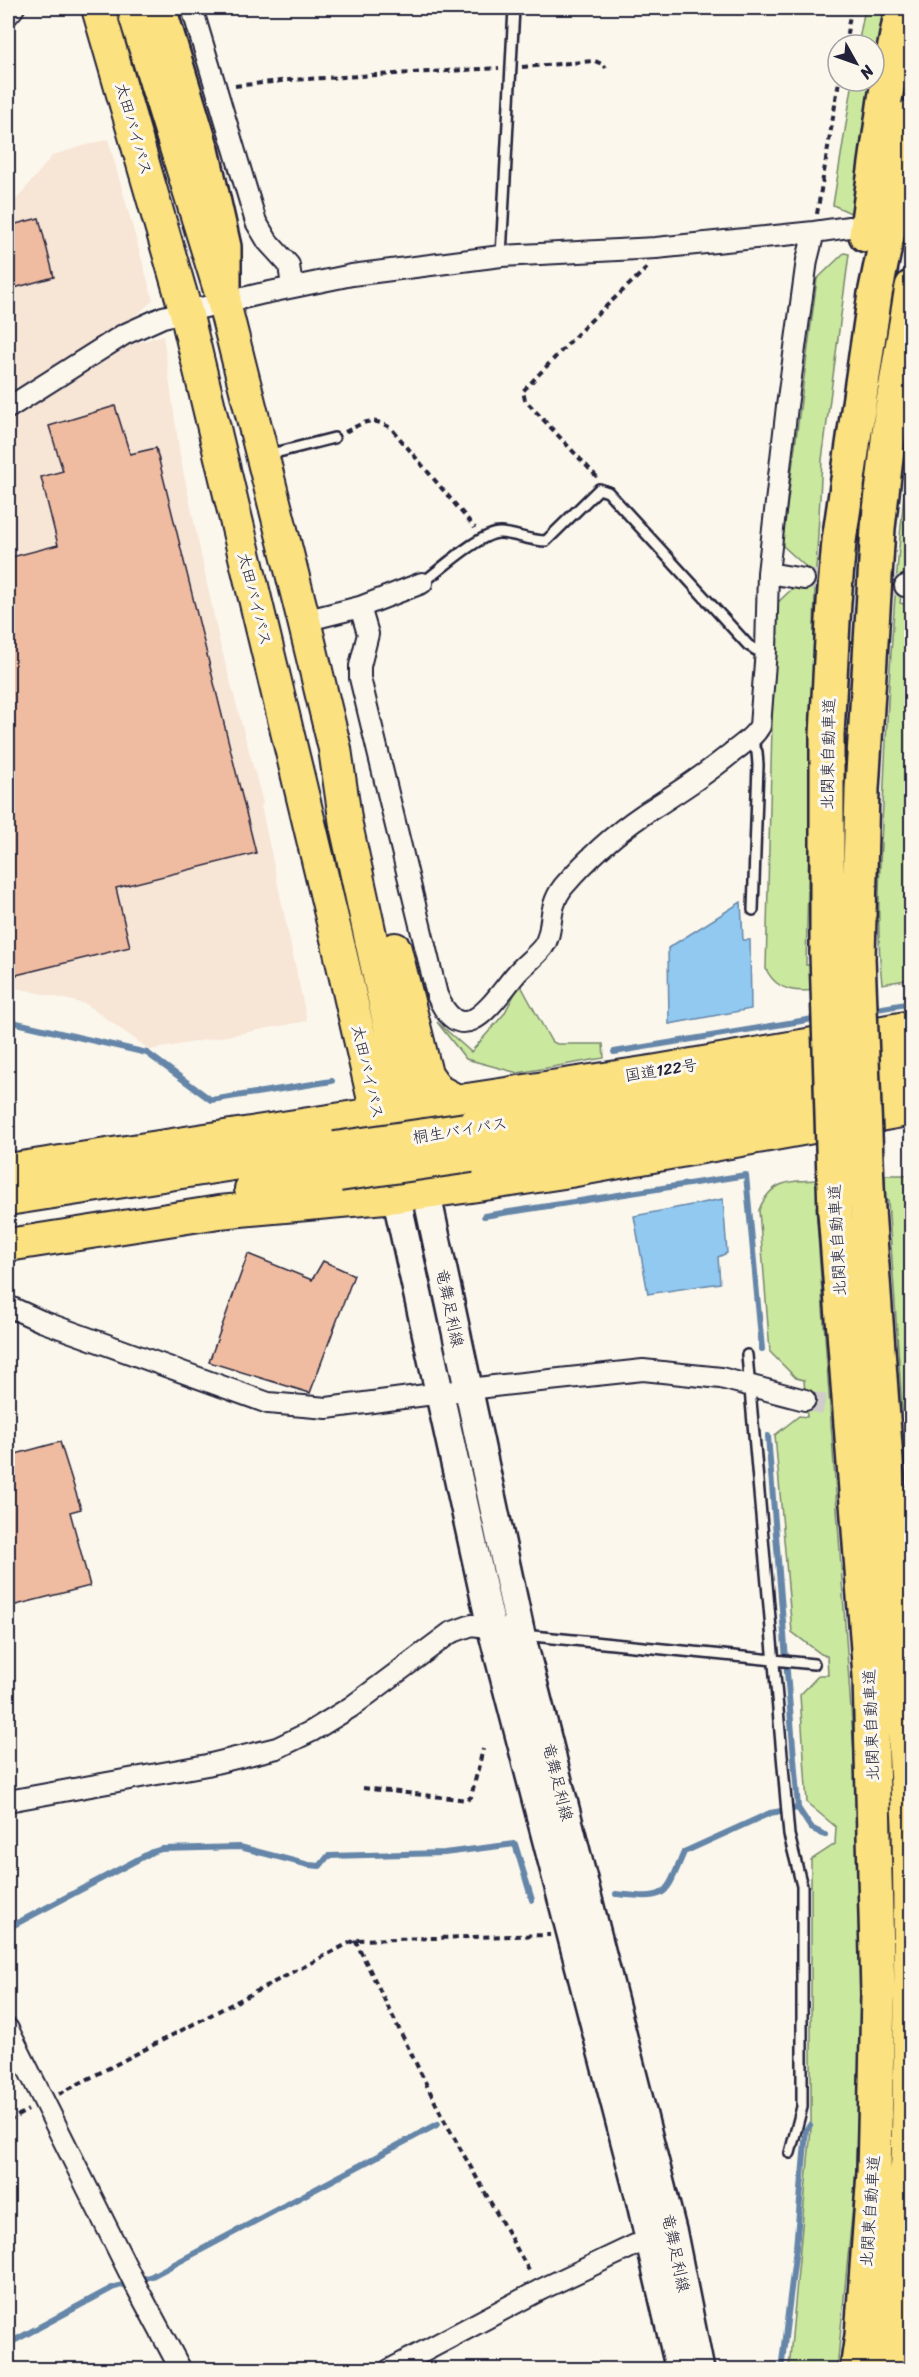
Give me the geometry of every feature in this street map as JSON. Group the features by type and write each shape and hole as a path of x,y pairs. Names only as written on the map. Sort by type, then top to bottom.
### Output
{"highway":[{"name":"太田バイパス","path":"98,8 186,312 396,1196"},
{"name":"太田バイパス","path":"133,8 224,303 304,621 335,749 346,825 426,1191"},
{"path":"159,8 202,150 224,247 224,303"},
{"path":"839,542 844,383 885,99 902,8"},
{"name":"北関東自動車道","path":"857,2370 862,2335 874,2173 878,1983 870,1676 835,1212 827,954 827,735 839,542 875,294 912,116"},
{"name":"北関東自動車道","path":"888,2370 908,2160 911,2003 909,1826 902,1683 868,1210 858,958 862,789 878,528 891,414 912,287"},
{"path":"335,749 363,819 426,1074 465,1129"},
{"name":"国道122号","path":"8,1170 409,1109 465,1129 657,1071 912,1027"},
{"name":"桐生バイパス","path":"8,1227 337,1162 465,1129 912,1056"},
{"name":"桐生バイパス","path":"465,1129 912,1084"},
{"path":"8,1245 219,1212 396,1196 570,1171 912,1110"},
{"name":"桐生バイパス","path":"8,1199 337,1162"}],"main road":[{"name":"竜舞足利線","path":"426,1191 521,1635 673,2234 700,2370"},
{"name":"竜舞足利線","path":"396,1196 490,1626 640,2199 680,2370"}],"street":[{"path":"8,15 14,8"},
{"path":"192,8 256,222 268,242 289,265 292,287"},
{"path":"8,408 123,335 163,317 292,287 352,275 501,256 656,248 849,227"},
{"path":"360,608 368,634 360,666 360,678 437,995 442,1008 456,1019 464,1021 480,1017 543,946 547,939 555,897 595,851 642,816 701,778 750,738 760,726 766,650 768,573 807,260 814,232"},
{"path":"768,573 804,579"},
{"path":"304,621 360,608 422,584"},
{"path":"12,1311 268,1403 327,1408 469,1389 643,1370 721,1378 805,1400"},
{"path":"8,1801 207,1765 277,1748 312,1731 351,1707 450,1633 472,1625 490,1626 521,1635"},
{"path":"8,2029 134,2282 181,2370"},
{"path":"389,2370 540,2290 635,2245"}],"lane":[{"path":"501,256 514,8"},
{"path":"262,456 334,438"},
{"path":"422,584 483,538 499,533 534,541 546,541 599,489 608,492 748,645 756,650 766,650"},
{"path":"750,738 757,752 758,765 753,910"},
{"path":"747,1355 789,1835 802,1886 802,2107 790,2153"},
{"path":"521,1635 814,1664"}],"path":[{"path":"847,33 851,9"},
{"path":"216,88 290,80 596,61 606,68"},
{"path":"814,232 837,93"},
{"path":"599,489 597,476 525,400 523,391 586,325 640,276 656,248"},
{"path":"334,438 363,423 378,420 391,428 483,538"},
{"path":"363,1788 467,1800 471,1797 483,1749"},
{"path":"45,2102 355,1940 570,1935"},
{"path":"355,1940 443,2118 540,2290"}],"shaded area":[{"path":"108,139 153,300 137,315 18,388 8,375 8,210 53,155"},
{"path":"163,335 180,456 219,640 263,803 261,806 307,1021 150,1050 86,1004 8,986 8,422 131,345"}],"green space":[{"path":"865,8 888,8 884,33 860,33"},
{"path":"851,93 874,93 855,215 833,205"},
{"path":"844,253 849,254 822,460 815,589 806,965 814,965 813,990 798,991 785,988 774,981 766,969 775,605 794,587 804,587 805,566 782,545 817,279"},
{"path":"911,431 911,566 904,569 900,603 912,610 911,974 906,980 882,984 879,909 886,740 898,563"},
{"path":"520,984 551,1041 557,1044 603,1044 604,1058 518,1073 466,1059 437,1022 471,1052 504,1014"},
{"path":"885,1175 911,1175 911,1540 888,1201 884,1201"},
{"path":"818,1180 822,1206 816,1207 854,1753 861,1940 861,2056 855,2185 837,2369 789,2369 811,2128 811,1860 835,1844 836,1827 807,1803 800,1695 819,1675 828,1675 827,1656 792,1632 775,1435 799,1416 807,1417 804,1380 796,1378 770,1352 759,1210 769,1193 782,1184"}],"water":[{"path":"741,902 743,940 750,940 751,1009 669,1024 668,948"},
{"path":"723,1199 727,1253 718,1257 720,1283 648,1294 634,1216"}],"building":[{"path":"39,218 54,277 14,288 8,264 8,226"},
{"path":"115,406 130,454 156,448 256,853 116,888 130,947 8,977 8,558 58,545 41,477 63,471 49,426"},
{"path":"248,1254 312,1280 323,1261 354,1275 310,1393 209,1362"},
{"path":"60,1442 81,1509 70,1512 90,1586 8,1607 8,1456"}],"waterway":[{"path":"871,1010 912,1003"},
{"path":"614,1052 819,1018"},
{"path":"8,1021 147,1053 211,1100 332,1081"},
{"path":"484,1216 746,1175 762,1349"},
{"path":"768,1436 798,1808 811,1828 825,1835"},
{"path":"616,1894 646,1896 662,1892 672,1879 684,1852 770,1813 798,1808"},
{"path":"8,1928 152,1852 162,1849 240,1847 320,1866 328,1856 444,1853 515,1844 532,1900"},
{"path":"8,2344 112,2288 152,2276 438,2124"},
{"path":"781,2370 796,2248 806,2130 810,2125"}],"tunnel":[{"path":"881,222 912,217"},
{"path":"804,579 905,586"},
{"path":"805,1400 912,1425"}]}
